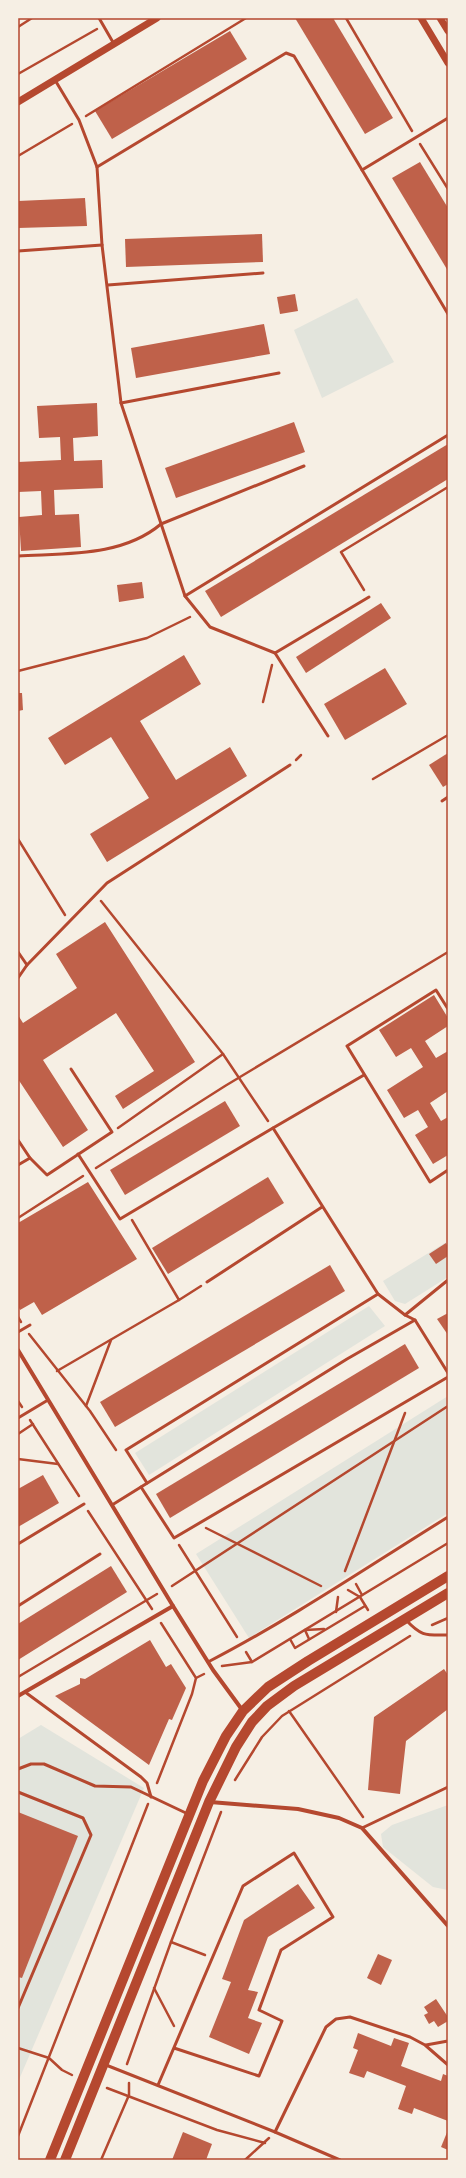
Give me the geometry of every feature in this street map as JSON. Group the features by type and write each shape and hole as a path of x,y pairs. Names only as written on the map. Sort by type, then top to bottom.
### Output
{"main road":[{"path":"50,2160 189,1815 216,1754 243,1711 256,1697 282,1677 448,1576"},
{"path":"65,2160 209,1802 236,1746 252,1722 279,1696 448,1593"},
{"path":"243,1711 252,1722"},
{"path":"91,2059 104,2064"}],"street":[{"path":"18,102 157,18"},
{"path":"421,18 448,63"},
{"path":"440,18 448,31"},
{"path":"18,1350 173,1606 208,1662 243,1711"},
{"path":"18,1696 173,1606"},
{"path":"209,1802 298,1809 339,1818 362,1828 448,1926"}],"lane":[{"path":"99,18 114,44"},
{"path":"97,167 286,53 294,56 448,314"},
{"path":"55,80 79,120 97,167 102,245 121,403 185,596 210,627 275,653 328,736"},
{"path":"362,170 417,139 448,118"},
{"path":"18,251 102,245"},
{"path":"108,285 263,273"},
{"path":"121,403 279,373"},
{"path":"185,596 448,435"},
{"path":"18,556 105,550 151,532 161,524 304,466"},
{"path":"275,653 369,597"},
{"path":"18,978 27,966 107,883 290,765"},
{"path":"442,801 448,797"},
{"path":"18,952 27,966"},
{"path":"448,1009 436,990 348,1046 364,1075 430,1182 448,1170"},
{"path":"18,1140 30,1158 47,1175 112,1132 71,1069"},
{"path":"78,1154 120,1219 364,1075"},
{"path":"273,1128 378,1294 405,1315 415,1320 448,1373"},
{"path":"18,1165 30,1158"},
{"path":"207,1282 322,1207"},
{"path":"405,1315 448,1280"},
{"path":"147,1483 126,1450 378,1294"},
{"path":"112,1505 347,1359 415,1320"},
{"path":"18,1332 30,1325"},
{"path":"141,1487 174,1538 448,1377"},
{"path":"18,1418 48,1400"},
{"path":"18,1544 84,1504"},
{"path":"208,1662 242,1644 339,1586 448,1517"},
{"path":"18,1606 100,1554"},
{"path":"405,1619 417,1632 427,1635 448,1635"},
{"path":"25,1692 141,1777 147,1783 151,1796"},
{"path":"18,1769 31,1764 44,1764 94,1786 126,1786 151,1796 189,1815"},
{"path":"362,1828 448,1787"},
{"path":"18,1792 83,1818 91,1835 18,2008"},
{"path":"158,2085 244,1886 294,1853 333,1917 281,1950 259,2010 282,2021 259,2076 174,2048"},
{"path":"275,2132 326,2027 336,2019 350,2017 410,2037 425,2045 448,2064"},
{"path":"425,2045 448,2042"},
{"path":"104,2064 275,2132 340,2160"}],"path":[{"path":"18,27 32,18"},
{"path":"84,118 246,18"},
{"path":"346,18 448,189"},
{"path":"18,74 98,28"},
{"path":"18,156 72,124"},
{"path":"369,597 341,552 448,487"},
{"path":"18,671 147,638 199,613"},
{"path":"263,702 275,653"},
{"path":"373,779 448,735"},
{"path":"18,839 69,922"},
{"path":"96,894 222,1054 273,1128"},
{"path":"18,1218 239,1078 448,952"},
{"path":"112,1132 222,1054"},
{"path":"129,1215 179,1300"},
{"path":"57,1371 207,1282"},
{"path":"18,1317 57,1371 86,1406 120,1455"},
{"path":"86,1406 111,1340"},
{"path":"336,1612 339,1586 410,1398"},
{"path":"196,1572 236,1544 448,1406"},
{"path":"18,1434 33,1424"},
{"path":"18,1459 59,1464"},
{"path":"199,1524 330,1591"},
{"path":"174,1538 238,1638"},
{"path":"221,1666 252,1662 448,1544"},
{"path":"360,1597 370,1614"},
{"path":"18,1677 147,1600 152,1609"},
{"path":"290,1639 294,1648 365,1606"},
{"path":"428,1626 439,1623 448,1618"},
{"path":"157,1782 192,1694 196,1678 160,1621"},
{"path":"305,1630 326,1629"},
{"path":"305,1630 309,1639"},
{"path":"234,1783 262,1737 282,1716 410,1636"},
{"path":"196,1678 207,1673"},
{"path":"289,1711 369,1825"},
{"path":"18,2136 149,1803"},
{"path":"126,2062 215,1829"},
{"path":"171,1942 213,1958"},
{"path":"154,1987 179,2037"},
{"path":"18,2048 49,2058 62,2070 73,2075"},
{"path":"101,2160 129,2096 130,2081"},
{"path":"104,2088 129,2096 217,2130 265,2143 245,2160"}],"shaded area":[{"path":"357,298 394,362 322,398 294,330"},
{"path":"448,1241 448,1277 405,1304 395,1301 383,1281"},
{"path":"369,1306 385,1326 149,1475 135,1453"},
{"path":"448,1396 448,1513 249,1638 196,1554"},
{"path":"41,1725 144,1788 18,2082 18,1739"},
{"path":"448,1805 448,1890 433,1887 383,1847 381,1834 392,1825"}],"building":[{"path":"295,18 333,18 393,118 365,134"},
{"path":"230,31 247,59 112,139 95,111"},
{"path":"420,162 448,208 448,271 392,178"},
{"path":"85,198 87,226 18,228 18,201"},
{"path":"262,234 263,262 126,267 125,239"},
{"path":"295,294 298,311 280,314 277,297"},
{"path":"264,324 270,354 136,378 131,348"},
{"path":"97,403 98,436 73,438 74,461 102,460 103,488 54,490 55,515 79,514 81,547 21,551 19,517 42,515 41,491 18,492 18,462 61,460 60,437 39,438 37,406"},
{"path":"294,422 305,452 176,498 165,468"},
{"path":"448,444 448,479 221,617 205,591"},
{"path":"142,582 144,598 119,602 117,585"},
{"path":"381,603 391,618 306,673 296,657"},
{"path":"184,655 201,684 140,721 176,780 230,747 247,776 107,862 90,834 149,798 111,737 65,765 48,738"},
{"path":"385,668 407,704 345,740 324,704"},
{"path":"18,693 22,693 23,710 18,711"},
{"path":"448,753 448,784 443,787 429,765"},
{"path":"105,922 195,1062 123,1109 115,1096 154,1071 116,1013 43,1060 88,1130 63,1147 18,1079 18,1015 23,1023 77,988 56,954"},
{"path":"434,995 448,1018 448,1026 425,1041 436,1058 448,1051 448,1091 430,1103 441,1121 448,1117 448,1155 433,1164 415,1135 428,1127 418,1110 404,1118 387,1090 423,1067 411,1048 396,1057 379,1030"},
{"path":"225,1101 240,1126 125,1195 110,1170"},
{"path":"268,1177 284,1203 168,1274 152,1248"},
{"path":"88,1182 137,1259 42,1315 34,1302 20,1310 18,1306 18,1223"},
{"path":"446,1243 448,1247 448,1256 436,1264 429,1254"},
{"path":"330,1265 345,1291 115,1427 100,1402"},
{"path":"448,1313 448,1335 437,1319"},
{"path":"405,1344 419,1368 170,1518 156,1494"},
{"path":"43,1475 59,1503 18,1527 18,1489"},
{"path":"111,1566 127,1592 18,1660 18,1624"},
{"path":"150,1640 166,1667 171,1664 186,1688 172,1720 169,1719 149,1765 55,1696 80,1684 80,1678 85,1679"},
{"path":"444,1669 448,1675 448,1709 406,1741 400,1794 368,1790 374,1717"},
{"path":"18,1812 78,1836 22,1978 18,1977"},
{"path":"298,1884 315,1908 268,1937 248,1990 258,1992 248,2018 262,2023 249,2054 209,2037 231,1982 222,1979 244,1920"},
{"path":"378,1954 392,1960 381,1985 367,1978"},
{"path":"436,1999 448,2017 448,2021 438,2027 434,2021 429,2024 424,2015 428,2013 424,2007"},
{"path":"358,2033 391,2046 394,2038 409,2043 401,2066 441,2081 443,2074 448,2076 448,2121 414,2108 412,2114 398,2109 406,2086 367,2071 364,2078 349,2073 358,2050 353,2048"},
{"path":"448,2130 448,2150 441,2147"},
{"path":"183,2132 212,2144 206,2160 172,2160"}]}
